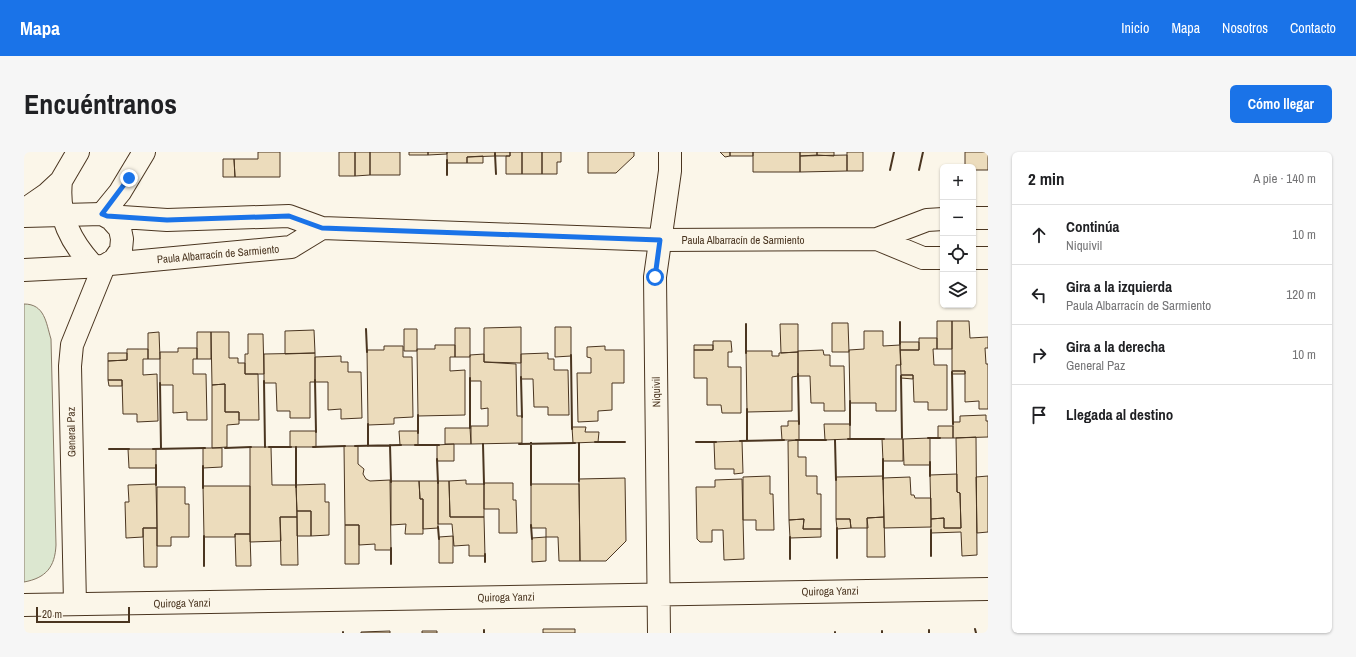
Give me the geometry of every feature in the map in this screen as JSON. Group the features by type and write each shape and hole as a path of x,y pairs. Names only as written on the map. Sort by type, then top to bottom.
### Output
{"street":[{"path":"24,210 47,194 61,181 78,152"},
{"path":"105,215 144,152"},
{"name":"Niquivil","path":"659,633 655,277 670,171 670,152"},
{"path":"61,181 59,200 62,215 71,236 84,256 103,266"},
{"name":"Paula Albarracín de Sarmiento","path":"24,216 105,215 167,220 289,216 322,228 660,240 877,240 923,258 940,258"},
{"name":"General Paz","path":"75,604 70,366 72,345 103,266 121,250 122,239 116,223 105,215"},
{"path":"976,218 988,218"},
{"name":"Paula Albarracín de Sarmiento","path":"877,240 927,220 940,219"},
{"name":"Paula Albarracín de Sarmiento","path":"24,270 103,266 291,247 322,228"},
{"path":"976,258 988,258"},
{"name":"Quiroga Yanzi","path":"24,605 988,588"}],"green space":[{"path":"24,304 36,307 44,316 51,339 56,545 54,560 48,570 38,578 24,582"}],"building":[{"path":"258,152 280,152 280,177 235,177 234,159 258,159"},
{"path":"339,152 355,152 355,176 339,176"},
{"path":"355,152 370,152 370,175 355,176"},
{"path":"370,152 400,152 400,175 370,175"},
{"path":"409,152 428,152 428,155 409,155"},
{"path":"428,152 447,152 447,154 428,155"},
{"path":"447,152 495,152 495,156 467,157 467,163 447,163"},
{"path":"495,152 510,152 510,156 495,156"},
{"path":"510,152 522,152 522,174 506,174 506,156 510,156"},
{"path":"522,152 542,152 542,174 522,174"},
{"path":"542,152 561,152 561,162 557,162 557,174 542,174"},
{"path":"588,152 634,152 634,156 616,173 588,173"},
{"path":"720,152 730,152 730,156 725,157"},
{"path":"730,152 753,152 753,156 730,156"},
{"path":"753,152 800,152 800,172 753,172"},
{"path":"800,152 817,152 817,155 800,156"},
{"path":"817,152 834,152 834,156 817,155"},
{"path":"847,152 863,152 863,171 847,171"},
{"path":"965,152 988,152 988,170 976,170 976,164 965,164"},
{"path":"847,155 847,171 800,172 800,156"},
{"path":"483,156 483,163 467,163 467,157"},
{"path":"223,159 234,159 235,177 223,177"},
{"path":"937,321 952,321 952,349 937,349"},
{"path":"952,321 969,321 970,338 988,337 988,348 985,348 986,364 988,364 988,409 979,409 979,401 965,402 965,371 952,371"},
{"path":"832,323 848,323 849,352 832,352"},
{"path":"780,324 798,324 798,352 781,353"},
{"path":"521,327 521,363 484,362 484,328"},
{"path":"555,327 571,327 571,356 555,357"},
{"path":"455,328 470,328 470,357 455,357"},
{"path":"404,329 417,329 417,351 404,351"},
{"path":"314,330 315,353 285,354 285,331"},
{"path":"864,331 883,331 883,346 900,345 901,365 896,365 896,411 876,411 876,403 850,403 849,350 864,349"},
{"path":"159,332 160,359 148,359 148,333"},
{"path":"197,332 211,332 211,359 197,359"},
{"path":"211,332 229,332 229,358 238,358 238,363 245,363 245,374 258,374 259,420 239,420 239,412 225,412 225,384 212,385"},
{"path":"248,334 263,334 264,374 245,374 245,354 248,354"},
{"path":"919,338 937,338 937,349 933,349 934,365 947,365 947,410 928,410 928,402 914,402 913,375 901,375 900,350 919,350"},
{"path":"713,341 731,341 732,352 728,352 728,367 741,367 741,413 722,413 721,405 707,405 707,378 694,378 694,350 713,350"},
{"path":"900,342 919,342 919,350 900,350"},
{"path":"435,345 455,345 455,357 450,357 450,371 465,370 465,415 418,416 417,349 435,349"},
{"path":"694,345 713,345 713,350 694,350"},
{"path":"384,346 403,346 403,357 412,357 413,417 394,418 394,424 368,425 367,350 384,350"},
{"path":"605,346 605,350 624,350 624,383 612,383 612,410 598,411 598,421 578,422 577,373 591,373 591,358 587,357 587,347"},
{"path":"178,348 197,348 197,359 193,359 193,374 206,374 207,420 187,420 187,412 173,413 173,385 160,385 160,352 178,352"},
{"path":"127,349 148,349 148,359 143,359 143,375 157,374 158,421 137,422 137,414 123,414 122,380 108,380 108,361 127,360"},
{"path":"823,350 824,355 830,355 830,366 844,366 845,411 824,411 824,403 811,403 810,376 798,376 798,351"},
{"path":"746,351 772,351 772,356 779,356 779,353 798,352 798,376 792,377 792,411 747,412"},
{"path":"108,353 127,353 127,360 108,361"},
{"path":"315,353 315,382 310,382 310,418 290,418 290,411 277,411 276,383 264,383 264,354"},
{"path":"548,353 548,359 554,359 554,370 568,370 569,415 548,415 548,407 534,407 533,379 521,379 521,354"},
{"path":"484,354 484,362 516,364 517,416 522,416 522,443 471,444 471,426 488,426 488,408 481,409 481,381 470,381 470,355"},
{"path":"341,356 341,362 348,362 348,372 361,372 362,418 341,419 341,409 328,410 328,382 315,382 315,357"},
{"path":"952,371 965,371 965,374 952,374"},
{"path":"901,375 913,375 913,379 901,378"},
{"path":"108,380 122,380 122,386 109,386"},
{"path":"225,384 225,412 239,412 239,424 227,425 227,447 212,448 212,385"},
{"path":"986,415 986,421 988,421 988,437 953,438 953,422 960,422 960,416"},
{"path":"788,421 799,421 799,440 782,440 781,426 788,426"},
{"path":"824,424 850,424 850,439 825,440"},
{"path":"938,426 953,426 953,438 938,438"},
{"path":"572,427 586,427 585,432 599,432 598,442 573,443"},
{"path":"445,428 470,428 471,444 445,444"},
{"path":"290,431 316,431 316,447 290,447"},
{"path":"399,431 418,431 418,445 400,445"},
{"path":"976,437 977,555 962,556 961,532 931,533 931,519 944,518 944,528 961,528 960,493 957,492 956,438"},
{"path":"930,438 930,465 904,465 903,439"},
{"path":"882,439 903,439 903,461 883,461"},
{"path":"798,440 798,457 806,457 806,476 817,476 817,494 821,494 821,529 803,529 804,519 789,520 788,441"},
{"path":"742,441 743,473 734,474 734,469 715,469 714,442"},
{"path":"454,444 454,461 437,461 437,445"},
{"path":"344,446 358,446 358,464 364,469 363,474 366,479 370,481 390,480 391,550 375,550 375,544 359,545 359,525 345,525"},
{"path":"250,447 271,447 272,485 296,485 297,517 280,517 281,541 250,542"},
{"path":"203,448 222,448 222,467 203,468"},
{"path":"128,449 156,449 156,468 129,468"},
{"path":"957,474 957,492 960,493 961,528 944,528 944,518 931,519 930,475"},
{"path":"770,476 770,494 773,494 774,530 756,530 756,520 743,520 743,477"},
{"path":"883,476 884,517 867,518 868,528 851,528 850,519 836,519 836,477"},
{"path":"988,476 988,532 977,533 976,477"},
{"path":"910,477 911,495 914,495 915,498 931,498 931,527 884,528 883,478"},
{"path":"625,478 626,541 606,561 580,561 579,479"},
{"path":"742,479 744,559 724,560 723,530 712,530 712,542 700,542 697,539 696,487 715,487 715,480"},
{"path":"466,480 466,484 484,484 484,517 450,517 449,481"},
{"path":"391,481 419,481 420,499 423,499 423,534 405,534 406,524 391,525"},
{"path":"419,481 438,481 438,528 423,529 423,499 420,499"},
{"path":"438,481 449,481 450,517 484,517 485,556 469,556 469,545 454,546 452,524 438,524"},
{"path":"484,483 513,483 513,500 516,500 517,533 499,533 499,509 484,509"},
{"path":"156,484 157,528 143,528 143,537 126,538 125,502 129,502 128,485"},
{"path":"325,484 325,502 329,502 329,535 311,536 311,511 297,511 296,485"},
{"path":"531,484 579,484 580,561 559,561 558,537 546,537 546,528 531,528"},
{"path":"203,486 250,486 250,534 235,534 235,537 204,537"},
{"path":"157,487 185,487 185,504 189,504 189,537 171,537 171,546 157,546"},
{"path":"297,511 311,511 311,536 297,536"},
{"path":"280,517 297,517 298,565 281,565"},
{"path":"884,517 885,557 867,557 867,518"},
{"path":"804,519 803,529 821,529 821,537 790,538 789,520"},
{"path":"836,519 850,519 851,528 837,529"},
{"path":"345,525 359,525 359,564 345,564"},
{"path":"143,528 157,528 157,567 144,567"},
{"path":"235,534 250,534 251,566 236,566"},
{"path":"453,536 453,563 439,563 439,537"},
{"path":"546,537 546,561 532,562 532,538"},
{"path":"543,629 575,629 575,633 543,633"},
{"path":"390,631 390,633 361,633 361,632"},
{"path":"422,631 437,631 437,633 422,633"}],"wall":[{"path":"890,170 894,152"},
{"path":"919,170 923,152"},
{"path":"495,154 496,174"},
{"path":"447,160 447,175"},
{"path":"900,322 900,344"},
{"path":"746,324 746,353"},
{"path":"366,329 367,352"},
{"path":"571,355 572,429"},
{"path":"952,372 953,424"},
{"path":"798,374 799,424"},
{"path":"901,376 902,438"},
{"path":"521,377 522,417"},
{"path":"470,378 470,428"},
{"path":"315,380 316,432"},
{"path":"264,381 265,447"},
{"path":"160,383 161,449"},
{"path":"850,401 850,425"},
{"path":"747,409 747,441"},
{"path":"418,415 418,433"},
{"path":"368,424 368,446"},
{"path":"928,438 940,438"},
{"path":"848,439 884,439"},
{"path":"740,441 784,440"},
{"path":"796,440 826,440"},
{"path":"835,440 836,480"},
{"path":"595,442 625,442"},
{"path":"696,442 716,442"},
{"path":"531,443 531,485"},
{"path":"519,444 575,443"},
{"path":"579,443 579,481"},
{"path":"483,444 484,484"},
{"path":"390,445 391,482"},
{"path":"355,446 401,445"},
{"path":"415,445 439,445"},
{"path":"313,447 345,446"},
{"path":"225,448 251,447"},
{"path":"269,447 291,447"},
{"path":"296,447 296,487"},
{"path":"153,449 205,448"},
{"path":"109,449 129,449"},
{"path":"437,459 438,483"},
{"path":"883,459 883,479"},
{"path":"930,462 930,476"},
{"path":"156,465 156,485"},
{"path":"203,466 203,488"},
{"path":"531,525 532,539"},
{"path":"438,527 439,539"},
{"path":"837,528 837,558"},
{"path":"931,530 931,556"},
{"path":"204,536 204,566"},
{"path":"790,537 790,559"},
{"path":"391,548 391,564"},
{"path":"485,554 485,562"},
{"path":"975,629 976,633"}],"route":[{"path":"129,178 120,192 102,214 107,216 167,220 289,216 322,228 660,240 655,277"}]}
